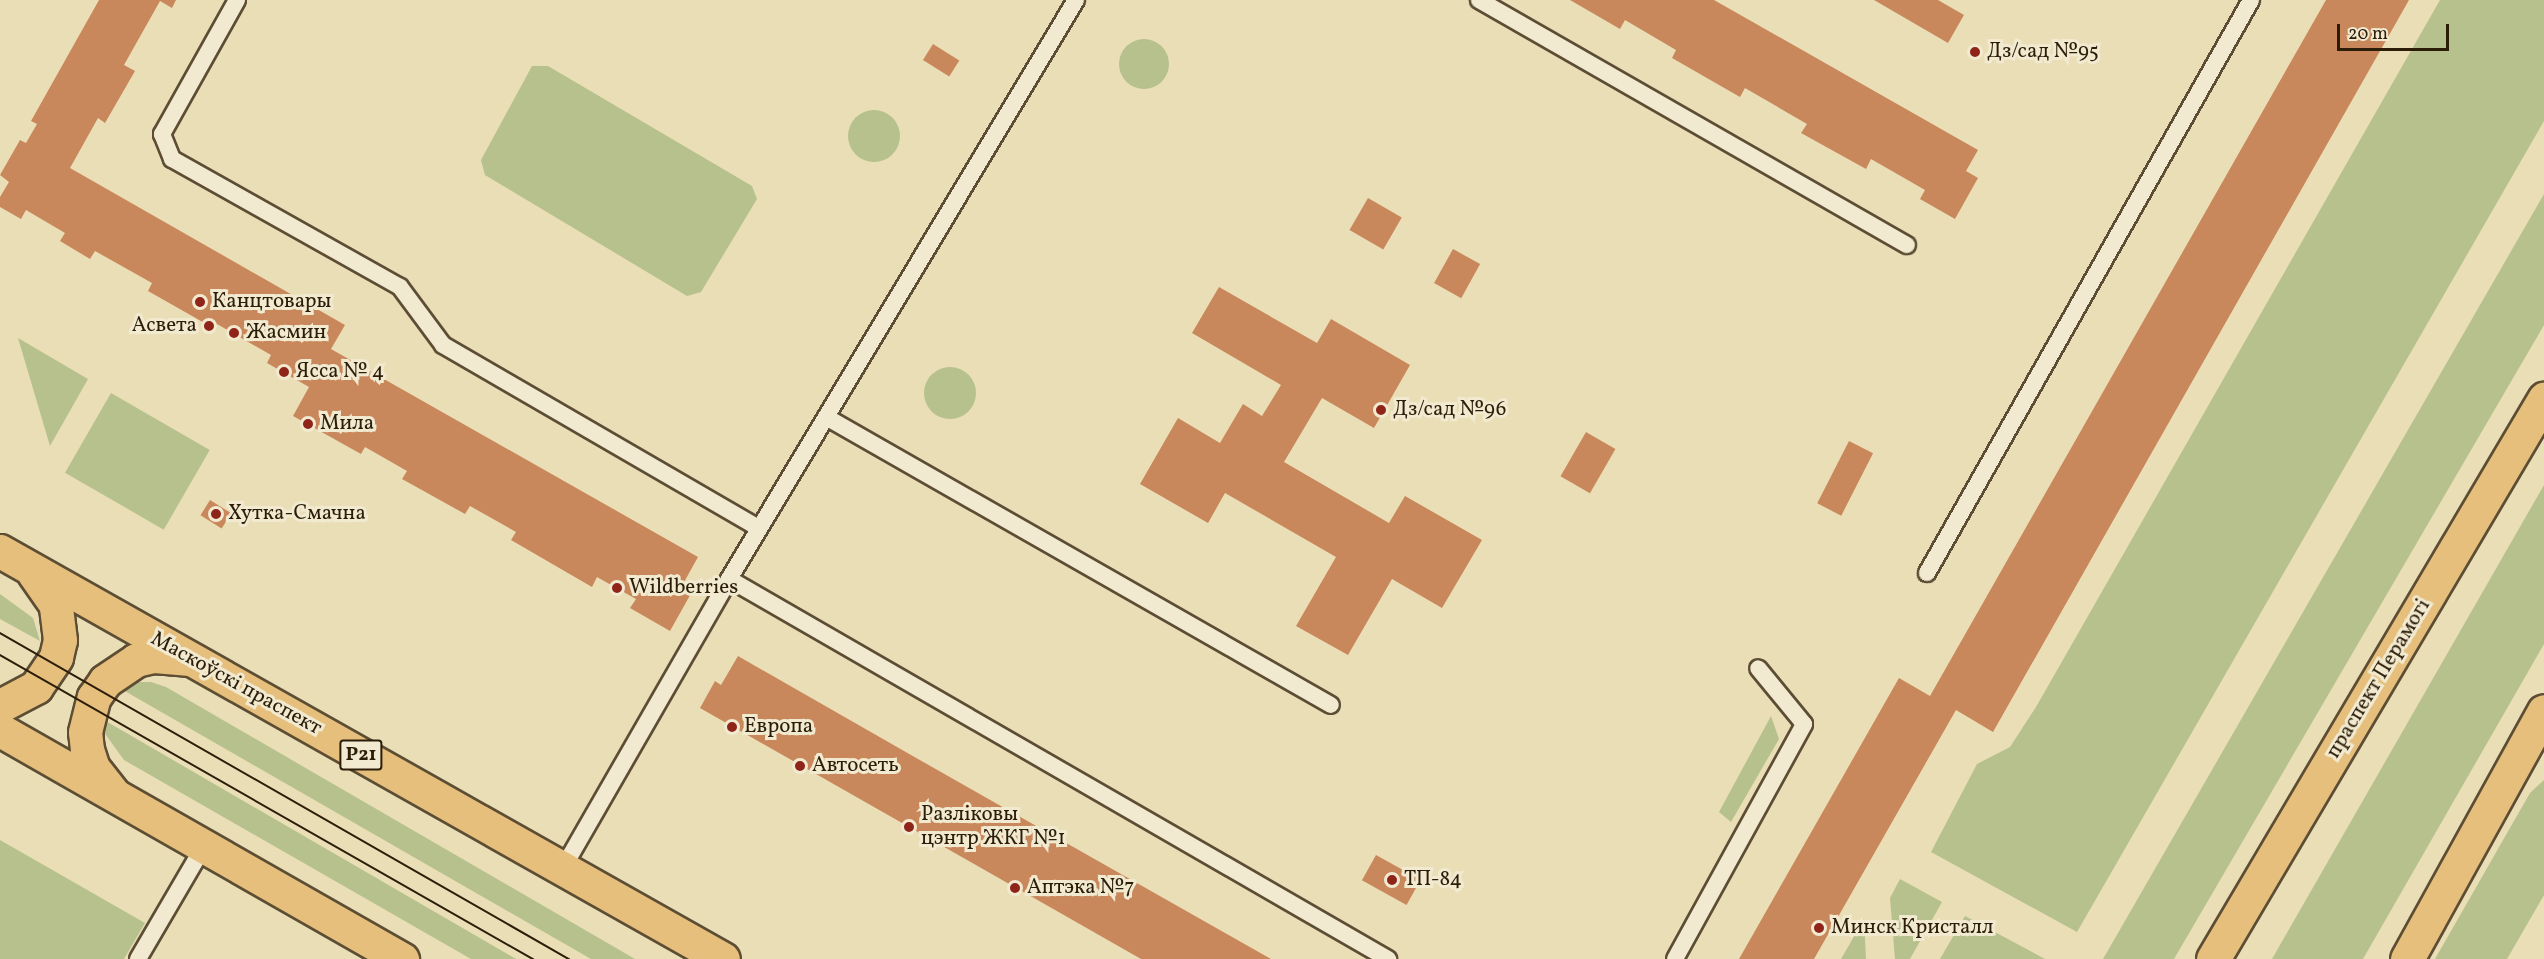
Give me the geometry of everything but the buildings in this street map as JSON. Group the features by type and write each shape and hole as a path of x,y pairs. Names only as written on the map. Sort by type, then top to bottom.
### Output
{"main road":[{"name":"праспект Перамогі","path":"2213,959 2541,409"},
{"name":"Маскоўскі праспект","path":"11,558 723,959"},
{"path":"0,706 36,687 48,673 60,640 56,605 37,576 11,558"},
{"path":"132,805 103,783 93,768 85,732 94,697 105,681 136,660 173,656 208,668"},
{"path":"2407,959 2542,719"},
{"path":"0,730 402,959"}],"lane":[{"path":"237,0 162,135 172,159 400,287 442,345 759,528"},
{"path":"563,868 759,528 1076,0"},
{"path":"1479,0 1907,245"},
{"path":"1927,573 2251,0"},
{"path":"826,417 1331,705"},
{"path":"729,579 1388,959"},
{"path":"1675,959 1804,724 1758,668"},
{"path":"138,959 204,846"}],"green space":[{"path":"2440,0 2544,0 2544,121 2077,932 1931,852 1977,764 2010,747 2036,707"},
{"path":"1139,39 1149,39 1162,46 1169,59 1169,69 1162,82 1149,89 1139,89 1130,85 1123,78 1119,69 1119,59 1123,50 1130,43"},
{"path":"532,66 548,66 752,186 757,199 701,292 687,296 485,175 481,160"},
{"path":"874,110 884,112 892,118 898,126 900,136 898,146 892,154 884,160 874,162 864,160 856,154 850,146 848,136 850,126 856,118 864,112"},
{"path":"2544,194 2544,325 2174,959 2103,959"},
{"path":"18,338 88,379 50,446"},
{"path":"950,367 960,369 968,375 974,383 976,393 974,403 968,411 960,417 950,419 940,417 932,411 926,403 924,393 926,383 932,375 940,369"},
{"path":"111,393 210,450 164,530 65,473"},
{"path":"2544,485 2544,644 2363,959 2272,959"},
{"path":"0,594 33,618 40,641 0,619"},
{"path":"135,682 151,682 166,687 635,959 591,959 123,690"},
{"path":"1771,716 1779,739 1731,822 1719,812"},
{"path":"104,720 516,959 471,959 124,760 103,731"},
{"path":"2544,780 2544,895 2507,959 2435,959 2530,793"},
{"path":"0,840 145,923 124,959 0,959"},
{"path":"1900,879 1942,902 1910,959 1895,959 1890,898"},
{"path":"1965,916 2045,959 1940,959"},
{"path":"1864,919 1866,959 1841,959"}],"tram line":[{"path":"0,633 569,959"},
{"path":"0,655 533,959"}],"place":[{"name":"Дз/сад №95","path":"1975,52"},
{"name":"Канцтовары","path":"200,302"},
{"name":"Асвета","path":"209,326"},
{"name":"Жасмин","path":"234,333"},
{"name":"Ясса № 4","path":"284,372"},
{"name":"Дз/сад №96","path":"1381,410"},
{"name":"Мила","path":"308,424"},
{"name":"Хутка-Смачна","path":"216,514"},
{"name":"Wildberries","path":"617,588"},
{"name":"Европа","path":"732,727"},
{"name":"Автосеть","path":"800,766"},
{"name":"Разліковы цэнтр ЖКГ №1","path":"909,827"},
{"name":"ТП-84","path":"1392,880"},
{"name":"Аптэка №7","path":"1015,888"},
{"name":"Минск Кристалл","path":"1819,928"}]}
